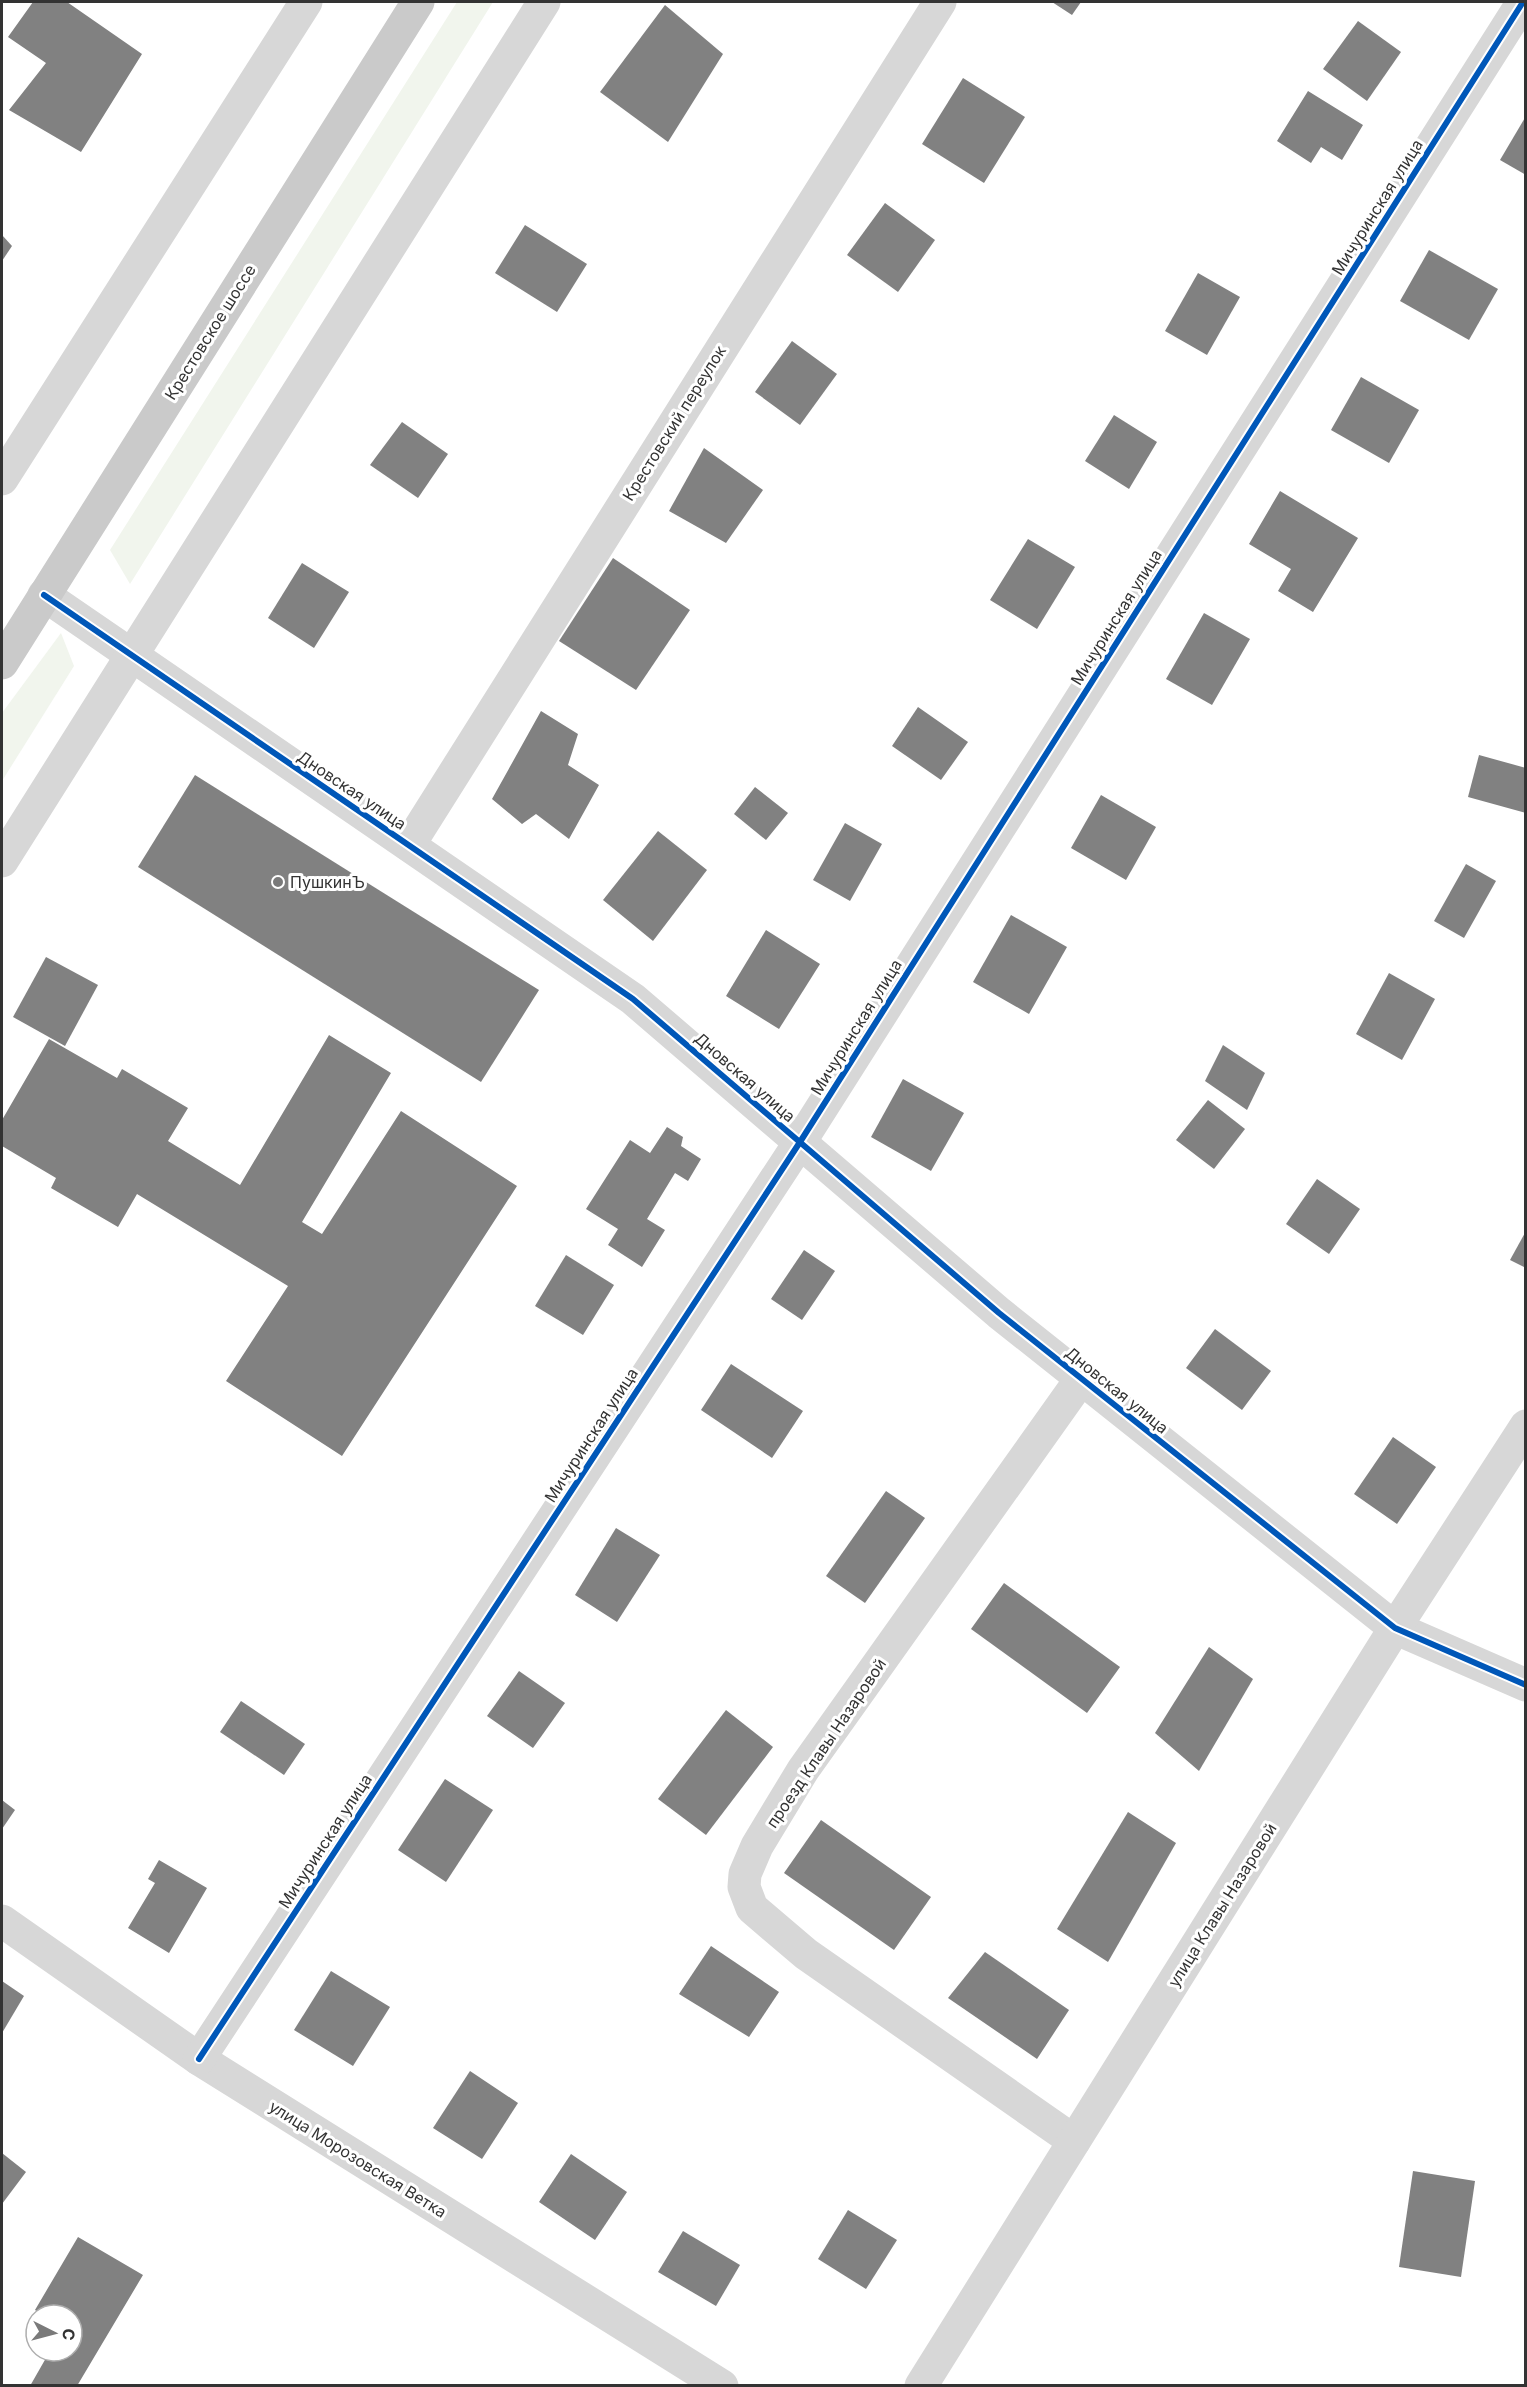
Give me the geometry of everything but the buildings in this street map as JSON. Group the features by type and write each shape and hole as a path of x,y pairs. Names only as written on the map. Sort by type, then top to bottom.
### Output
{"main road":[{"name":"Крестовское шоссе","path":"2,663 418,2"}],"street":[{"path":"2,478 306,2"},
{"path":"2,861 544,2"},
{"name":"Крестовский переулок","path":"409,845 940,2"},
{"name":"Мичуринская улица","path":"199,2059 800,1142 1523,2"},
{"name":"Дновская улица","path":"44,595 633,999 999,1313 1395,1628 1526,1685"},
{"name":"проезд Клавы Назаровой","path":"1074,2141 806,1954 752,1908 744,1887 745,1874 757,1846 803,1770 1081,1379"},
{"name":"улица Клавы Назаровой","path":"921,2385 1395,1628 1526,1426"},
{"name":"улица Морозовская Ветка","path":"2,1921 199,2059 722,2385"}],"shaded area":[{"path":"457,2 493,2 130,584 110,550"},
{"path":"61,633 74,666 2,781 2,713"}],"cycle path":[{"path":"199,2059 800,1142 1523,2"},
{"path":"44,595 633,999 999,1313 1395,1628 1526,1685"}],"place":[{"name":"ПушкинЪ","path":"278,882"}]}
